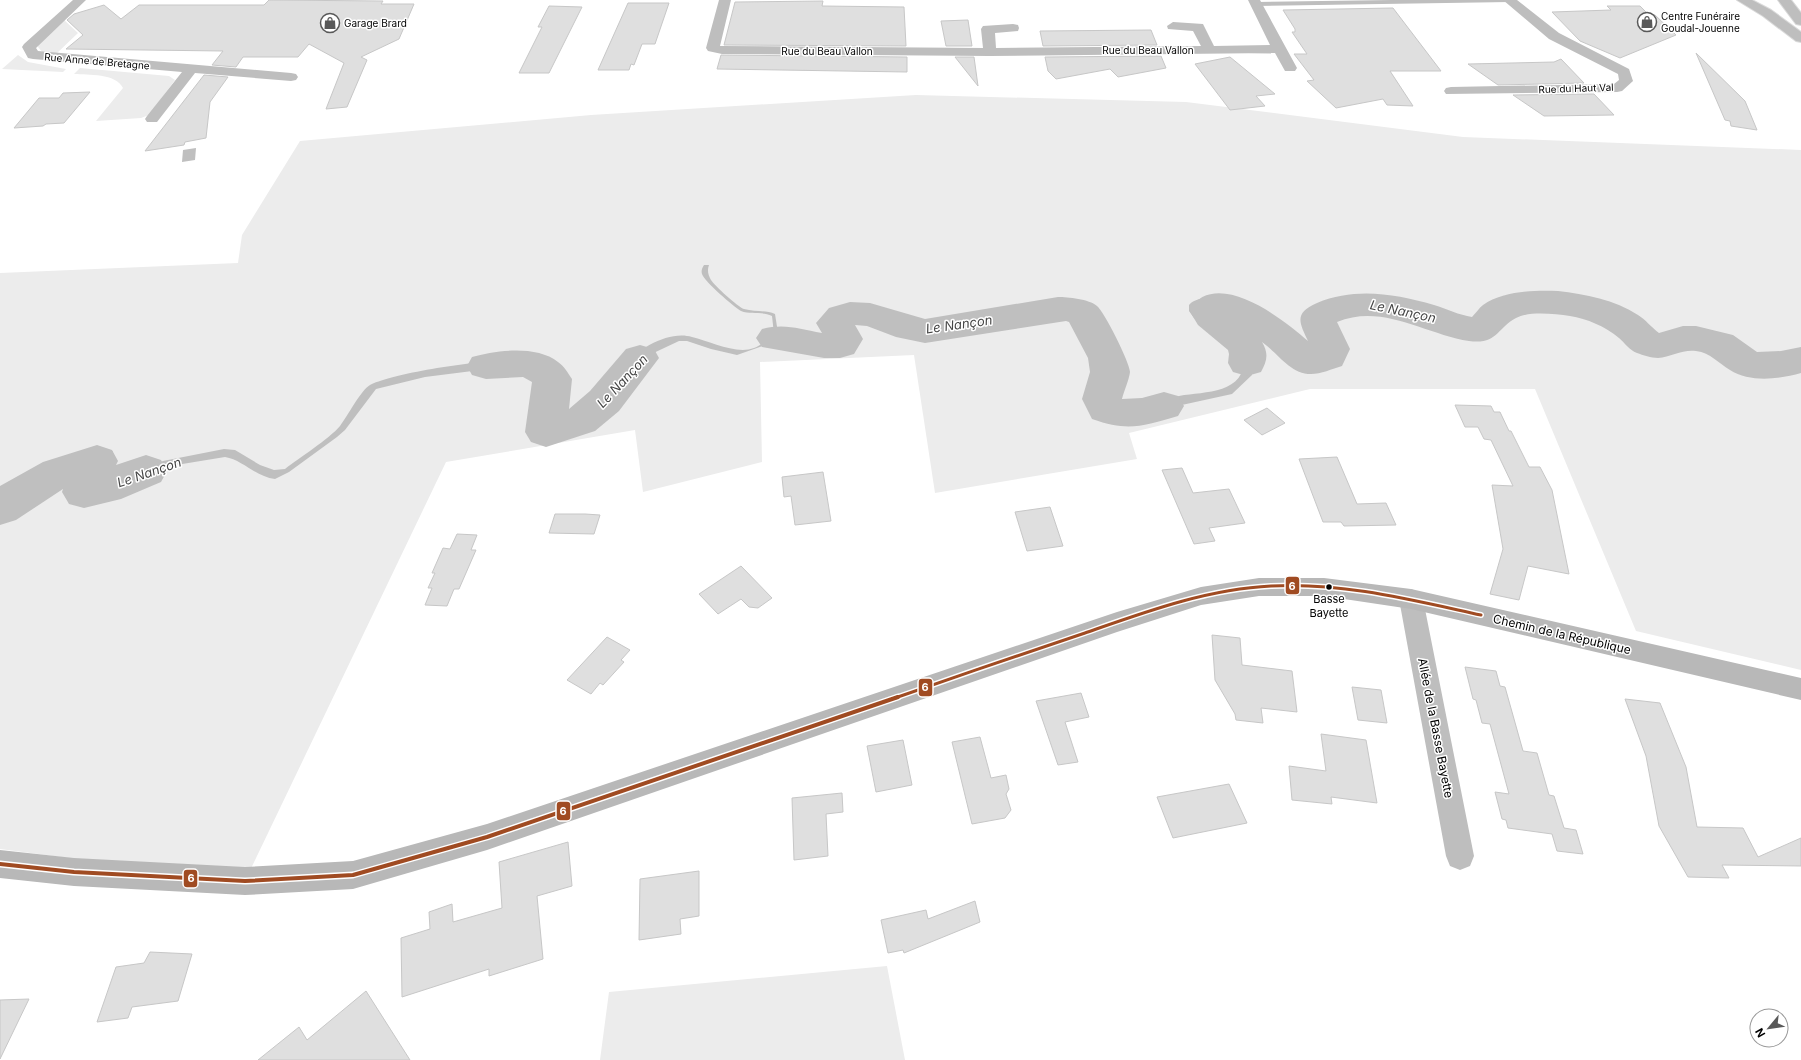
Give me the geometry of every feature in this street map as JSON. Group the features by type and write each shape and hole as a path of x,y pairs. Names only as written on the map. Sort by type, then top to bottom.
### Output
{"street":[{"name":"Rue Anne de Bretagne","path":"80,0 29,47 33,55 291,77"},
{"name":"Rue du Beau Vallon","path":"725,0 713,48 722,50 990,52 1279,49"},
{"name":"Rue du Haut Val","path":"1451,91 1617,88 1626,81 1624,72 1554,36 1509,0"},
{"path":"1743,0 1768,13 1801,38"},
{"path":"1784,0 1801,21"},
{"path":"1255,2 1290,68"},
{"name":"Rue du Beau Vallon","path":"1173,26 1198,27 1210,50"},
{"path":"990,52 988,29 1013,28"},
{"path":"152,119 191,69"},
{"name":"Chemin de la République","path":"0,864 74,872 245,881 352,875 487,837 1116,622 1201,596 1259,587 1324,587 1411,599 1801,689"},
{"name":"Allée de la Basse Bayette","path":"1411,599 1460,856"}],"lane":[{"path":"1255,2 1509,0"}],"shaded area":[{"path":"63,19 78,33 55,55 43,53 38,47 38,43"},
{"path":"18,55 28,62 66,69 63,72 2,69"},
{"path":"80,68 169,76 175,80 149,115 141,118 96,121 123,88 119,83 108,77 74,74"},
{"path":"916,95 1186,102 1463,137 1801,150 1801,670 1636,631 1535,389 1310,389 1129,433 1137,459 935,493 914,355 760,362 762,462 643,492 635,430 446,462 245,881 0,849 0,273 238,263 242,235 300,141 591,115"},
{"path":"887,966 905,1060 600,1060 609,992"}],"water":[{"path":"196,148 195,160 182,162 183,150"},
{"path":"704,265 709,265 709,274 713,283 741,307 748,310 775,314 778,333 834,346 839,345 841,341 828,329 829,320 845,311 886,313 929,330 1063,304 1074,305 1094,312 1128,372 1114,404 1118,410 1127,411 1140,410 1170,398 1222,389 1238,378 1243,369 1244,362 1240,342 1207,327 1194,318 1189,311 1189,305 1198,300 1209,298 1222,299 1236,303 1274,320 1287,330 1303,350 1314,358 1320,360 1336,354 1310,327 1308,320 1343,305 1368,300 1390,306 1421,307 1485,328 1487,310 1491,306 1557,296 1578,296 1610,304 1648,331 1658,343 1687,332 1735,344 1756,363 1792,360 1801,356 1801,365 1753,367 1727,346 1688,340 1658,349 1647,341 1637,330 1604,313 1573,306 1557,305 1507,311 1489,331 1462,326 1411,311 1373,305 1350,307 1322,320 1337,354 1337,361 1311,364 1280,335 1258,319 1233,309 1218,307 1207,315 1231,330 1247,344 1253,356 1252,375 1232,394 1168,408 1138,418 1118,416 1105,408 1114,380 1115,367 1090,317 1074,311 1058,311 929,334 882,319 858,317 847,320 836,327 843,337 850,342 840,352 789,339 777,341 737,355 711,349 687,341 679,341 645,357 600,416 588,423 562,433 548,436 554,392 554,379 533,366 519,365 425,377 376,389 345,430 289,472 275,479 268,478 238,461 225,457 170,466 85,497 102,462 61,476 41,485 22,496 0,512 0,507 25,486 85,460 113,451 106,487 163,461 224,449 235,450 260,465 274,470 285,469 335,431 343,422 362,392 370,385 385,379 409,373 438,368 470,363 502,361 530,361 552,364 564,371 567,383 566,397 559,424 594,414 612,382 624,365 638,352 655,342 665,338 683,335 731,349 747,350 759,346 774,334 772,316 749,313 737,309 704,277 702,274 702,268"}],"building":[{"path":"269,0 383,1 381,4 414,4 399,39 361,57 367,60 347,107 326,109 344,63 309,44 298,57 243,57 236,67 212,65 223,51 66,49 83,35 67,20 74,14 104,5 121,19 139,5 264,5"},
{"path":"823,1 822,6 904,7 906,46 724,45 735,2"},
{"path":"628,3 669,3 655,44 642,44 634,65 631,64 629,70 598,70"},
{"path":"549,6 582,7 549,73 519,73 542,27 538,27"},
{"path":"1607,6 1640,6 1649,15 1655,15 1676,35 1620,58 1580,41 1552,12 1611,10"},
{"path":"1393,8 1441,71 1390,71 1413,106 1387,105 1383,99 1336,108 1307,81 1314,80 1294,54 1307,54 1292,32 1295,32 1295,29 1283,10"},
{"path":"968,20 972,46 946,46 941,21"},
{"path":"1151,30 1157,45 1043,46 1040,31"},
{"path":"1696,53 1745,101 1757,130 1731,126 1730,121 1725,120"},
{"path":"721,55 907,57 907,72 717,69"},
{"path":"1161,56 1166,68 1118,77 1110,69 1056,79 1048,71 1045,57"},
{"path":"955,57 974,57 978,86"},
{"path":"1230,57 1275,94 1256,96 1265,106 1230,110 1195,64"},
{"path":"1561,59 1584,83 1498,85 1468,64 1554,62"},
{"path":"204,75 228,77 210,102 206,138 185,142 184,145 145,151"},
{"path":"90,92 64,123 14,128 39,98 59,98 63,93"},
{"path":"1594,94 1614,115 1544,116 1513,95"},
{"path":"1455,405 1491,406 1494,412 1500,412 1529,467 1540,467 1552,490 1569,574 1528,566 1519,600 1490,594 1503,549 1492,485 1513,486 1491,440 1484,439 1478,427 1465,427"},
{"path":"1267,408 1285,423 1262,435 1244,420"},
{"path":"1337,457 1357,504 1386,503 1396,525 1344,526 1341,522 1323,522 1299,459"},
{"path":"1182,468 1193,493 1229,489 1245,523 1209,528 1215,541 1194,544 1162,470"},
{"path":"823,472 831,521 795,525 791,496 784,497 782,477"},
{"path":"1050,507 1063,546 1027,551 1015,512"},
{"path":"555,514 600,515 594,534 549,533"},
{"path":"457,534 477,535 471,550 476,550 459,589 454,589 447,606 425,605 432,588 428,588 435,573 432,573 443,548 450,549"},
{"path":"741,566 772,598 758,608 749,607 741,599 718,614 699,594"},
{"path":"1212,635 1240,638 1242,665 1292,671 1297,712 1261,708 1263,723 1236,720 1235,714 1215,680"},
{"path":"607,637 630,650 621,660 624,662 603,685 600,683 591,694 567,680"},
{"path":"1465,667 1496,671 1500,686 1505,687 1523,751 1537,753 1549,795 1554,796 1564,828 1576,830 1583,854 1557,851 1552,834 1508,828 1506,820 1502,819 1495,792 1509,794 1490,724 1482,723 1476,700 1473,699"},
{"path":"1352,687 1381,690 1387,723 1358,720"},
{"path":"1081,693 1089,717 1065,722 1078,762 1058,765 1036,701"},
{"path":"1625,699 1660,703 1686,767 1697,827 1743,828 1758,857 1801,838 1801,866 1722,865 1729,878 1688,877 1659,826 1646,756"},
{"path":"1321,734 1366,740 1377,803 1331,797 1332,804 1292,800 1289,766 1326,771"},
{"path":"980,737 991,778 1006,775 1009,789 1006,794 1011,810 1005,818 972,824 952,742"},
{"path":"903,740 912,785 876,792 867,746"},
{"path":"1229,784 1247,823 1173,838 1157,797"},
{"path":"842,793 843,812 826,814 828,856 794,860 792,798"},
{"path":"568,842 572,886 537,896 543,959 489,976 489,969 402,997 401,938 430,929 429,912 452,904 453,922 502,908 499,862"},
{"path":"699,871 699,916 680,919 681,934 639,940 640,879"},
{"path":"975,901 980,922 904,953 903,950 888,953 881,920 926,910 928,919"},
{"path":"150,952 192,954 178,1001 132,1007 128,1018 97,1022 116,967 144,963"},
{"path":"366,991 410,1060 258,1060 299,1027 307,1040"},
{"path":"29,999 0,1059 0,1000"}],"waterway":[{"name":"Le Nançon","path":"1247,363 1248,354 1246,346 1233,334 1217,323 1207,310 1215,305 1229,306 1241,311 1278,335 1301,356 1311,361 1328,357 1331,349 1318,323 1319,316 1348,306 1362,304 1391,306 1420,313 1461,327 1480,329 1494,315 1503,309 1518,305 1543,303 1558,303 1577,306 1606,314 1623,323 1650,344 1660,345 1683,338 1688,338 1711,341 1719,344 1729,349 1745,362 1750,364 1773,365 1801,360"},
{"name":"Le Nançon","path":"775,338 791,339 824,346 840,345 844,339 835,323 842,316 850,313 870,315 909,328 925,331 1058,309 1070,309 1084,314 1107,358 1110,372 1102,399 1106,409 1128,414 1164,406"},
{"name":"Le Nançon","path":"486,366 500,364 531,365 543,370 552,379 546,432 564,428 589,416 612,392 640,358"},
{"name":"Le Nançon","path":"0,508 34,485 58,473 84,464 97,461 84,492 106,487 146,471"}],"transit line":[{"name":"6","path":"0,864 74,872 245,881 353,875 487,837 1117,622 1209,595 1240,589 1270,586 1331,587 1392,596 1481,615"}],"place":[{"name":"Centre Funéraire Goudal-Jouenne","path":"1647,22"},
{"name":"Garage Brard","path":"330,23"},
{"name":"Basse Bayette","path":"1329,587"}]}
